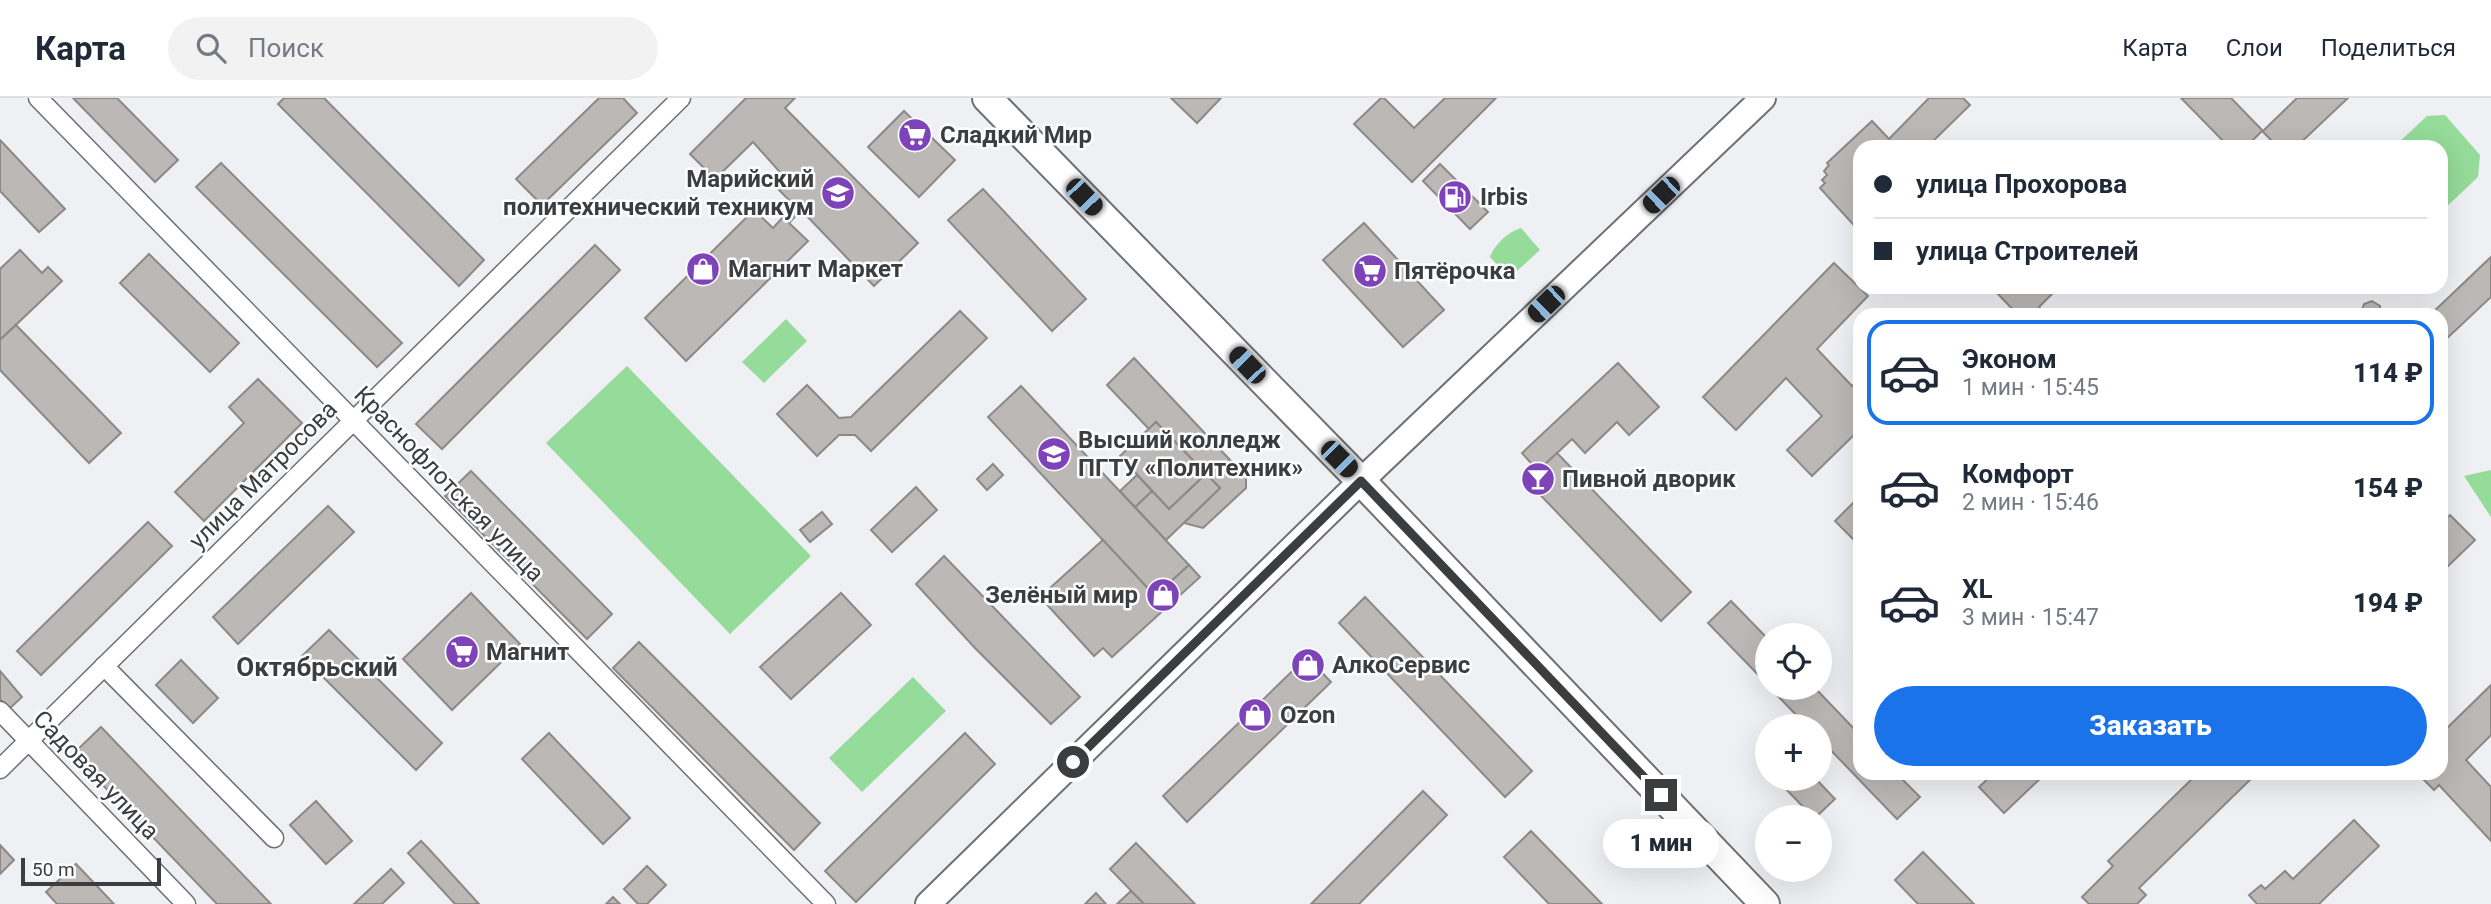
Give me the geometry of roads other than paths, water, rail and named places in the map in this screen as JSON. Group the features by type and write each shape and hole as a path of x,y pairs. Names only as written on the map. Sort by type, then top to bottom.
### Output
{"main road":[{"path":"987,98 1361,481 1765,904"}],"street":[{"name":"Краснофлотская улица","path":"38,98 826,904"},
{"name":"улица Матросова","path":"0,769 681,98"},
{"path":"929,904 1361,481 1763,98"},
{"path":"104,666 274,838"},
{"name":"Садовая улица","path":"0,711 186,904"}],"place":[{"name":"Сладкий Мир","path":"915,135"},
{"name":"Марийский политехнический техникум","path":"838,193"},
{"name":"Irbis","path":"1455,197"},
{"name":"Магнит Маркет","path":"703,269"},
{"name":"Пятёрочка","path":"1370,271"},
{"name":"Высший колледж ПГТУ «Политехник»","path":"1054,454"},
{"name":"Пивной дворик","path":"1538,479"},
{"name":"Зелёный мир","path":"1163,595"},
{"name":"Магнит","path":"462,652"},
{"name":"АлкоСервис","path":"1308,665"},
{"name":"Ozon","path":"1255,715"}],"district":[{"name":"Октябрьский","path":"317,667"}]}
